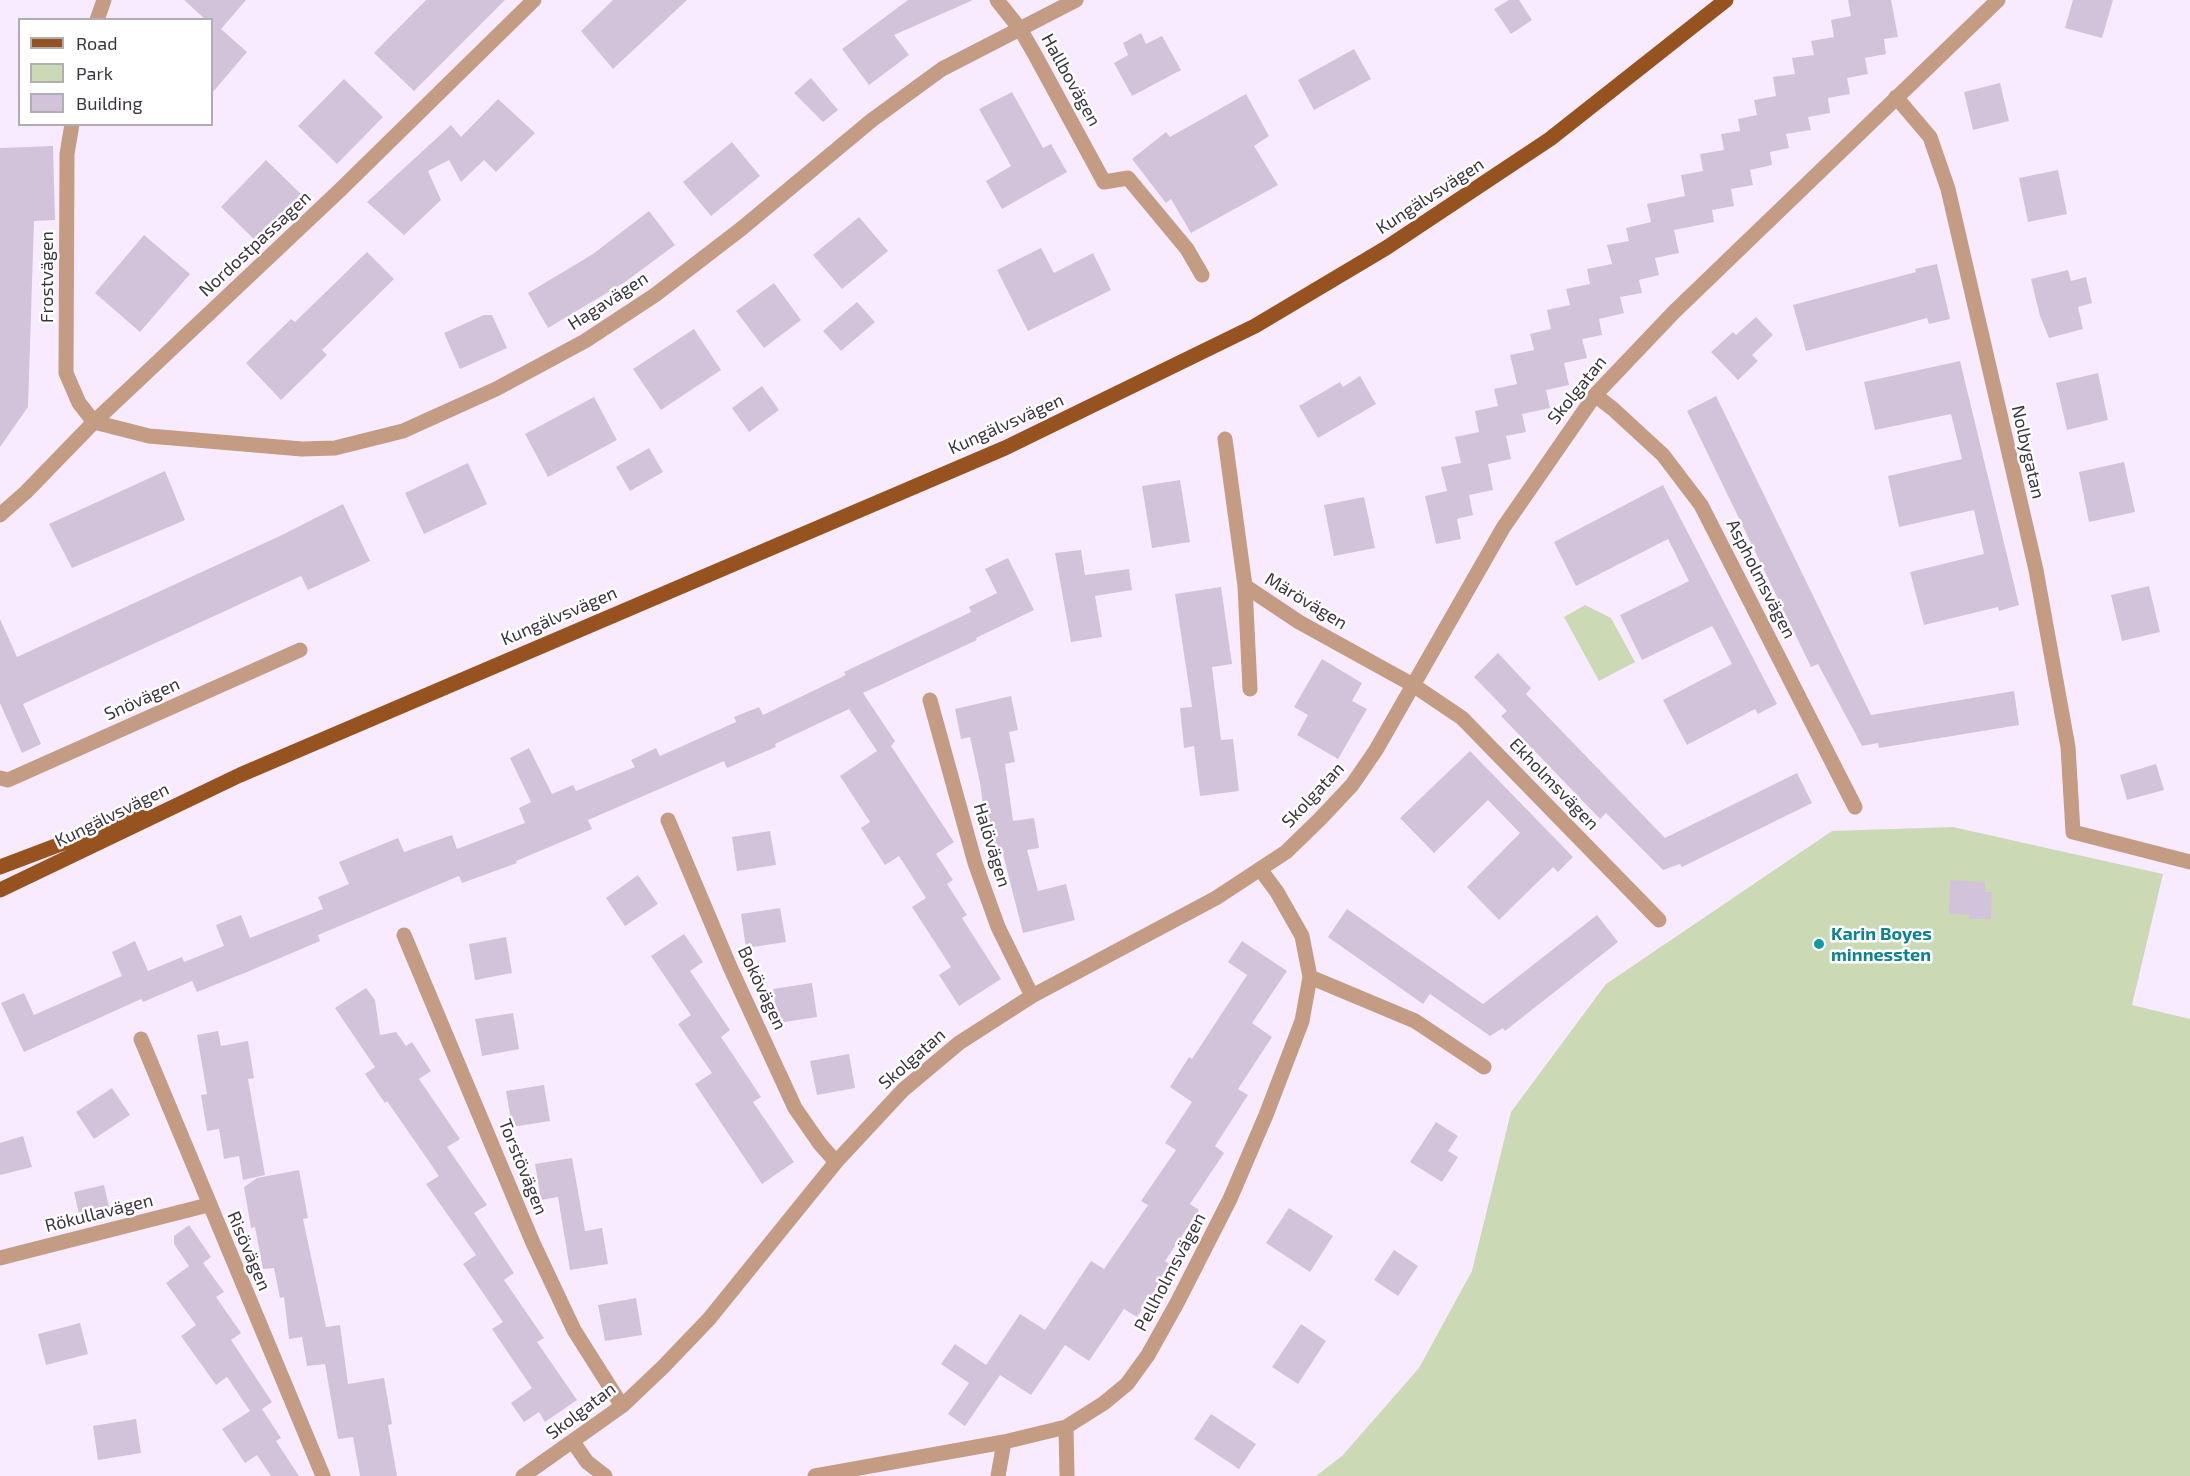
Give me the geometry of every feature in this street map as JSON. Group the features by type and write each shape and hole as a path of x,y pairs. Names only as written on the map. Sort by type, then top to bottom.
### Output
{"main road":[{"name":"Kungälvsvägen","path":"0,867 240,775 1005,448 1255,326 1386,248 1541,145 1726,0"},
{"name":"Kungälvsvägen","path":"0,890 240,775"}],"street":[{"path":"98,18 104,0"},
{"name":"Nordostpassagen","path":"0,515 26,492 94,422 339,191 534,0"},
{"name":"Hallbovägen","path":"998,0 1001,7 1020,29 1104,182 1128,178 1188,249 1202,275"},
{"name":"Hagavägen","path":"94,422 149,436 302,449 335,448 403,431 496,388 585,341 655,295 741,229 872,120 942,69 1076,0"},
{"name":"Skolgatan","path":"523,1476 622,1406 663,1367 710,1319 836,1162 903,1090 959,1043 1032,996 1216,898 1286,852 1352,785 1376,750 1503,528 1595,395 1674,312 1998,0"},
{"name":"Nolbygatan","path":"1896,97 1930,136 1948,189 2036,570 2068,747 2073,832 2190,862"},
{"name":"Frostvägen","path":"72,126 67,154 66,373 79,403 94,422"},
{"name":"Aspholmsvägen","path":"1595,395 1663,455 1701,505 1855,807"},
{"name":"Märövägen","path":"1225,439 1245,586 1299,622 1413,685"},
{"path":"1245,586 1250,689"},
{"name":"Snövägen","path":"0,778 8,780 300,650"},
{"name":"Ekholmsvägen","path":"1413,685 1462,718 1659,920"},
{"name":"Halövägen","path":"930,700 975,863 998,927 1032,996"},
{"name":"Bokövägen","path":"668,820 730,968 795,1108 820,1144 836,1162"},
{"name":"Pellholmsvägen","path":"815,1476 1004,1442 1066,1427 1104,1403 1127,1384 1148,1355 1177,1303 1230,1198 1266,1115 1302,1021 1310,977 1302,936 1277,892 1260,869"},
{"name":"Torstövägen","path":"405,935 547,1272 574,1330 622,1406"},
{"path":"1310,977 1415,1021 1484,1067"},
{"name":"Risövägen","path":"141,1039 322,1476"},
{"name":"Rökullavägen","path":"0,1258 208,1205"},
{"path":"1066,1427 1066,1476"},
{"path":"573,1442 587,1462 605,1476"},
{"path":"998,1476 1004,1442"}],"green space":[{"path":"1585,605 1611,618 1635,662 1599,681 1564,617"},
{"path":"1953,827 2163,874 2132,1005 2190,1019 2190,1476 1316,1476 1342,1456 1419,1368 1472,1271 1511,1112 1606,984 1832,831"}],"building":[{"path":"184,0 246,0 221,29 247,52 213,92 213,18 204,18"},
{"path":"426,0 505,0 414,91 374,53"},
{"path":"613,0 687,0 613,69 581,31"},
{"path":"908,0 973,0 894,35 909,55 869,85 842,49"},
{"path":"1509,0 1519,0 1532,20 1511,34 1494,9"},
{"path":"1848,0 1891,0 1898,37 1884,39 1886,54 1865,58 1868,74 1847,78 1850,94 1828,98 1830,113 1808,117 1811,130 1786,134 1789,148 1770,152 1772,165 1750,170 1753,185 1731,189 1734,206 1712,210 1714,222 1674,230 1679,253 1655,258 1659,275 1639,280 1642,293 1620,297 1624,313 1599,319 1602,335 1582,339 1587,358 1564,363 1569,385 1546,390 1550,408 1522,414 1526,432 1506,436 1511,459 1488,464 1493,490 1469,495 1473,515 1457,519 1461,539 1436,544 1425,496 1447,491 1441,467 1461,463 1455,437 1479,432 1475,411 1498,406 1494,389 1517,384 1510,355 1534,350 1530,334 1551,329 1547,310 1570,305 1566,289 1590,284 1587,269 1612,264 1607,245 1629,241 1626,228 1651,222 1647,204 1685,196 1681,175 1703,171 1700,154 1724,150 1721,134 1740,131 1738,119 1757,115 1754,100 1776,96 1773,77 1795,74 1792,58 1814,55 1811,41 1834,37 1831,20 1851,16"},
{"path":"2073,0 2113,0 2102,38 2065,28"},
{"path":"1141,33 1146,44 1162,36 1181,70 1132,96 1114,63 1128,55 1123,43"},
{"path":"1354,49 1371,79 1314,110 1298,80"},
{"path":"811,78 838,110 823,122 794,93"},
{"path":"344,79 383,117 337,164 298,126"},
{"path":"2000,83 2009,121 1973,130 1964,92"},
{"path":"1012,92 1043,148 1051,144 1067,172 1002,209 986,181 1011,166 979,109"},
{"path":"1246,94 1269,136 1254,146 1278,185 1191,233 1171,199 1166,203 1132,159 1166,132 1170,137"},
{"path":"498,99 535,133 496,172 484,160 461,182 449,160 428,171 441,200 404,235 367,202 451,125 461,137"},
{"path":"732,142 760,176 711,216 683,182"},
{"path":"53,146 55,220 34,221 28,407 0,447 0,148"},
{"path":"266,160 302,195 257,242 221,207"},
{"path":"2058,170 2067,214 2028,222 2019,178"},
{"path":"649,211 675,245 625,282 548,328 528,293 593,254"},
{"path":"859,217 888,251 842,289 813,255"},
{"path":"144,235 190,274 140,332 95,293"},
{"path":"1041,248 1054,273 1093,253 1111,290 1028,331 997,270"},
{"path":"367,252 394,279 322,350 327,355 281,400 246,363 291,319 295,322"},
{"path":"1937,264 1950,319 1929,324 1927,318 1806,351 1793,305 1916,272 1915,269"},
{"path":"2068,270 2071,281 2086,277 2092,303 2078,307 2083,329 2049,338 2040,316 2031,279"},
{"path":"774,283 801,320 764,348 736,311"},
{"path":"857,302 875,322 841,351 823,331"},
{"path":"484,315 492,315 507,348 460,369 444,333"},
{"path":"1756,317 1773,335 1752,355 1758,361 1738,380 1711,352 1733,332 1736,335"},
{"path":"694,329 721,370 661,410 633,369"},
{"path":"1960,361 2019,605 1999,611 1998,607 1924,625 1910,572 1984,554 1974,510 1899,527 1888,476 1962,459 1951,414 1875,430 1864,382"},
{"path":"2098,373 2108,420 2067,430 2056,383"},
{"path":"1360,376 1376,404 1318,438 1299,406 1340,382 1343,387"},
{"path":"762,386 779,410 749,432 732,408"},
{"path":"1716,396 1871,715 2014,691 2019,725 1879,748 1878,743 1862,746 1818,664 1811,667 1687,411"},
{"path":"594,397 617,440 548,477 525,434"},
{"path":"649,448 663,472 630,491 616,467"},
{"path":"2124,462 2135,512 2089,522 2079,472"},
{"path":"468,463 487,504 424,534 405,493"},
{"path":"165,471 185,520 72,568 49,524"},
{"path":"1180,480 1190,542 1152,548 1142,486"},
{"path":"1663,485 1777,704 1758,714 1755,709 1687,745 1663,700 1732,664 1714,629 1712,626 1642,660 1620,615 1689,581 1668,539 1576,586 1554,542"},
{"path":"1364,497 1375,548 1334,556 1324,505"},
{"path":"343,504 370,561 308,590 301,576 23,704 41,744 22,753 0,703 0,619 17,657 282,535"},
{"path":"1081,550 1085,575 1129,569 1132,590 1095,596 1102,637 1071,642 1055,553"},
{"path":"1008,558 1034,610 976,638 977,640 863,693 895,741 891,746 954,842 936,854 953,880 947,884 967,915 962,918 1001,979 959,1006 939,975 951,967 912,907 926,898 899,856 885,865 861,828 870,822 840,776 877,751 849,709 775,744 776,747 727,768 724,761 588,820 592,829 516,861 517,863 462,883 459,876 318,935 320,941 247,972 197,992 192,981 143,1002 141,999 24,1052 1,1003 24,993 34,1015 122,976 112,952 135,941 148,971 182,957 184,962 224,946 216,925 241,915 250,938 323,909 318,897 349,884 339,862 398,838 404,852 452,835 457,849 525,823 519,808 531,802 510,758 529,748 552,794 573,785 576,791 635,767 631,760 656,748 660,756 736,722 734,717 759,707 763,715 846,675 844,672 971,612 969,607 997,593 985,569"},
{"path":"2149,586 2160,632 2122,641 2111,595"},
{"path":"1221,587 1232,664 1212,667 1221,740 1233,739 1239,791 1200,796 1194,746 1184,748 1180,708 1192,707 1175,594"},
{"path":"1498,653 1531,688 1526,694 1665,838 1797,773 1812,803 1682,867 1680,864 1663,870 1606,813 1600,819 1501,716 1507,711 1474,677"},
{"path":"1322,659 1362,683 1352,701 1367,709 1338,759 1297,735 1308,715 1294,707"},
{"path":"1011,696 1018,730 1009,732 1015,762 1005,764 1013,821 1034,818 1039,848 1027,850 1038,891 1066,884 1075,920 1023,933 1003,854 990,856 980,783 970,737 961,739 955,709"},
{"path":"1470,751 1573,857 1558,872 1553,867 1499,920 1467,887 1520,833 1488,800 1434,853 1400,818"},
{"path":"2156,764 2164,790 2127,800 2120,775"},
{"path":"770,831 776,865 737,871 732,837"},
{"path":"638,875 658,904 625,926 606,898"},
{"path":"1950,880 1985,882 1985,892 1992,892 1991,919 1969,919 1969,915 1949,914"},
{"path":"780,908 786,942 746,948 741,914"},
{"path":"1347,909 1483,1004 1597,915 1618,942 1505,1031 1503,1028 1490,1036 1430,994 1423,1004 1328,937"},
{"path":"684,934 703,962 690,971 730,1030 721,1037 761,1097 753,1102 794,1162 762,1184 695,1084 712,1073 678,1024 691,1015 651,956"},
{"path":"506,937 512,973 475,980 469,944"},
{"path":"1242,941 1287,971 1252,1023 1272,1037 1238,1089 1248,1095 1215,1146 1224,1153 1190,1204 1199,1210 1165,1261 1171,1265 1137,1317 1124,1309 1089,1361 1065,1345 1031,1395 1000,1375 965,1426 948,1414 969,1383 941,1364 955,1344 986,1365 1020,1314 1045,1330 1091,1261 1104,1269 1148,1205 1141,1201 1176,1150 1165,1143 1192,1102 1170,1087 1189,1057 1192,1059 1247,975 1228,962"},
{"path":"812,983 817,1017 778,1023 773,989"},
{"path":"366,988 375,1000 380,1035 396,1032 406,1046 412,1042 431,1071 419,1079 460,1139 447,1147 487,1205 474,1213 514,1273 504,1280 544,1338 537,1342 577,1400 545,1422 539,1412 524,1422 511,1403 532,1388 492,1329 503,1322 463,1264 476,1255 426,1184 439,1176 387,1101 385,1103 365,1074 375,1067 335,1008"},
{"path":"513,1013 519,1049 482,1056 475,1019"},
{"path":"218,1031 221,1046 248,1041 254,1078 248,1079 265,1175 243,1180 239,1156 224,1159 219,1129 207,1131 201,1095 207,1094 197,1035"},
{"path":"849,1054 855,1088 817,1095 810,1061"},
{"path":"544,1085 550,1121 512,1127 506,1091"},
{"path":"112,1088 130,1115 94,1139 76,1112"},
{"path":"1436,1122 1458,1136 1448,1151 1458,1157 1442,1182 1410,1162"},
{"path":"23,1136 32,1167 0,1175 0,1143"},
{"path":"572,1158 585,1231 602,1228 608,1264 570,1270 558,1197 541,1200 535,1164"},
{"path":"299,1170 308,1218 303,1219 326,1327 340,1325 348,1384 384,1378 392,1424 388,1425 397,1476 360,1476 353,1437 338,1439 325,1364 307,1366 302,1337 289,1339 284,1297 280,1298 274,1268 263,1269 255,1227 251,1228 244,1187 257,1178"},
{"path":"104,1185 109,1207 79,1214 74,1192"},
{"path":"1289,1208 1333,1236 1310,1272 1266,1243"},
{"path":"189,1225 211,1257 203,1263 224,1292 216,1297 241,1333 231,1340 272,1402 262,1409 281,1438 276,1441 299,1476 271,1476 257,1455 245,1463 222,1429 250,1411 227,1377 216,1385 181,1336 196,1325 166,1283 189,1266 174,1244 174,1236"},
{"path":"1394,1250 1418,1266 1398,1296 1374,1280"},
{"path":"636,1298 642,1335 605,1341 598,1305"},
{"path":"80,1323 88,1354 46,1365 38,1334"},
{"path":"1301,1324 1326,1341 1298,1384 1272,1367"},
{"path":"1211,1414 1256,1444 1239,1469 1194,1439"},
{"path":"136,1419 141,1453 98,1460 93,1426"}],"place":[{"name":"Karin Boyes minnessten","path":"1819,944"}]}
